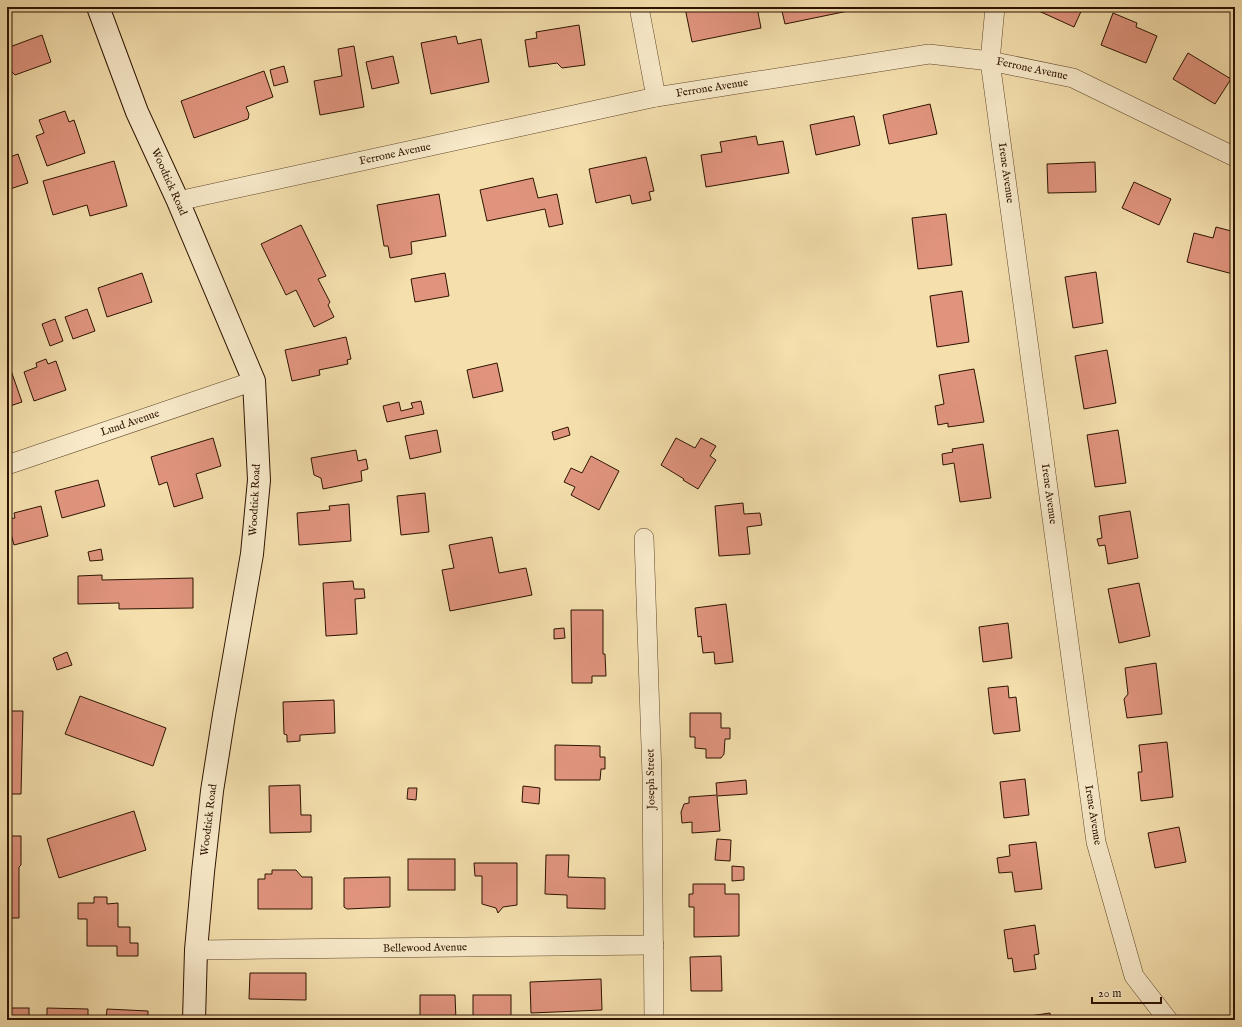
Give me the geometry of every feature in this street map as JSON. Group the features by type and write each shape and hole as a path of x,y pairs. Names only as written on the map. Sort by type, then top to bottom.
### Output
{"main road":[{"name":"Woodtick Road","path":"98,7 137,112 178,201 254,382 259,480 252,554 212,791 196,950 194,1020"}],"street":[{"path":"639,7 656,97"},
{"name":"Irene Avenue","path":"995,7 990,61 1096,842 1134,976 1168,1020"},
{"name":"Ferrone Avenue","path":"178,201 656,97 929,54 990,61 1073,78 1235,157"},
{"name":"Lund Avenue","path":"7,465 254,382"},
{"name":"Joseph Street","path":"644,538 652,776 654,1020"},
{"name":"Bellewood Avenue","path":"196,950 654,945"}],"building":[{"path":"757,7 761,28 692,42 685,8"},
{"path":"781,7 848,7 848,11 785,24"},
{"path":"1030,7 1083,7 1074,27"},
{"path":"1113,13 1137,23 1136,27 1157,36 1146,63 1101,45"},
{"path":"579,25 585,65 562,68 557,63 529,67 525,40 537,38 536,32"},
{"path":"42,35 51,62 15,75 12,72 8,61 7,62 7,48"},
{"path":"456,36 458,44 481,39 489,82 431,94 421,43"},
{"path":"354,46 364,107 320,115 314,81 342,76 338,49"},
{"path":"1188,53 1231,79 1215,104 1173,79"},
{"path":"393,56 399,83 372,89 366,62"},
{"path":"284,66 288,82 274,86 270,70"},
{"path":"264,71 273,97 246,107 249,114 248,119 194,138 181,101"},
{"path":"930,104 937,134 889,144 883,115"},
{"path":"65,111 69,122 74,120 85,153 47,166 36,136 44,133 39,120"},
{"path":"854,116 860,145 816,155 810,125"},
{"path":"756,136 758,145 783,141 789,173 706,187 701,155 722,152 720,142"},
{"path":"18,154 28,183 7,190 7,158"},
{"path":"646,157 654,191 649,192 651,200 632,204 630,195 596,203 589,169"},
{"path":"114,161 127,206 90,216 87,205 53,215 43,181"},
{"path":"1095,162 1096,192 1048,193 1047,164"},
{"path":"533,178 538,198 557,194 563,224 549,227 545,209 487,221 480,190"},
{"path":"1134,182 1171,199 1159,225 1122,208"},
{"path":"439,194 446,236 411,242 412,254 390,258 388,246 384,246 377,205"},
{"path":"946,214 952,265 918,269 912,218"},
{"path":"301,225 326,276 318,279 330,302 328,305 334,317 314,327 296,290 286,295 261,244"},
{"path":"1216,227 1235,232 1235,265 1233,274 1187,262 1194,233 1213,238"},
{"path":"1096,272 1103,323 1073,328 1065,277"},
{"path":"142,273 152,302 107,317 98,288"},
{"path":"445,273 449,296 415,302 411,279"},
{"path":"962,291 969,342 937,347 930,296"},
{"path":"87,309 95,331 73,339 65,317"},
{"path":"55,319 63,341 50,346 42,324"},
{"path":"346,337 351,359 347,360 348,364 319,370 320,375 292,381 285,350"},
{"path":"1107,350 1116,403 1084,409 1075,356"},
{"path":"7,359 22,402 7,407"},
{"path":"46,359 48,364 56,361 66,390 34,401 24,372 37,367 36,363"},
{"path":"497,363 503,391 473,398 467,370"},
{"path":"974,369 984,422 948,427 948,423 938,425 935,406 944,404 939,375"},
{"path":"421,401 424,414 387,422 383,406 399,402 401,411 413,408 411,403"},
{"path":"568,427 570,435 554,440 552,432"},
{"path":"437,430 441,452 410,459 405,436"},
{"path":"1118,430 1126,483 1095,487 1087,435"},
{"path":"213,438 221,466 196,474 203,498 174,507 167,482 159,485 151,457"},
{"path":"676,438 695,448 701,438 716,446 710,456 716,460 698,489 661,465"},
{"path":"983,444 991,498 960,502 954,463 943,465 942,454 953,452 952,449"},
{"path":"356,450 358,461 366,459 368,469 361,471 362,481 323,489 321,478 314,475 311,458"},
{"path":"591,456 619,471 599,510 571,495 575,487 564,482 571,468 582,473"},
{"path":"98,480 105,506 62,518 55,491"},
{"path":"425,493 429,532 401,535 397,496"},
{"path":"743,503 744,514 760,513 762,525 747,527 750,554 719,556 715,506"},
{"path":"349,504 351,541 299,545 297,513 330,510 329,506"},
{"path":"41,506 48,536 14,545 7,519 15,518 14,513"},
{"path":"1130,511 1138,558 1108,564 1105,545 1099,546 1097,539 1102,538 1099,516"},
{"path":"492,537 499,573 526,568 532,595 450,611 442,570 454,568 449,545"},
{"path":"101,549 103,560 90,561 88,552"},
{"path":"102,575 102,580 193,578 193,608 119,609 119,603 78,604 78,576"},
{"path":"353,581 354,589 364,589 365,598 355,599 357,634 326,636 323,583"},
{"path":"1139,583 1150,636 1119,643 1108,589"},
{"path":"726,604 733,662 715,664 714,652 703,653 701,636 698,637 695,608"},
{"path":"571,610 603,610 603,654 605,654 606,676 592,676 592,683 572,683"},
{"path":"1008,623 1012,658 983,662 979,627"},
{"path":"564,628 565,638 554,639 554,629"},
{"path":"67,652 72,665 57,670 53,658"},
{"path":"1156,663 1162,714 1127,718 1124,699 1128,694 1125,668"},
{"path":"1008,686 1009,698 1016,697 1020,731 994,734 988,688"},
{"path":"80,696 166,728 153,766 65,734"},
{"path":"334,700 335,733 300,735 300,741 287,742 287,735 284,734 283,702"},
{"path":"7,711 23,711 21,794 7,794"},
{"path":"690,713 721,713 721,728 730,728 730,739 725,739 724,754 721,758 706,758 706,749 695,748 695,737 690,737"},
{"path":"1167,742 1173,797 1141,801 1138,772 1142,772 1139,745"},
{"path":"555,745 600,746 600,757 605,757 605,769 601,769 600,780 555,780"},
{"path":"1025,779 1029,815 1004,818 1000,782"},
{"path":"746,780 747,794 717,796 720,831 692,833 692,822 682,823 681,812 684,804 689,803 689,797 717,795 716,783"},
{"path":"300,785 301,815 311,815 311,832 270,833 269,786"},
{"path":"523,786 540,788 539,804 522,802"},
{"path":"408,788 417,788 416,800 407,799"},
{"path":"134,811 146,850 59,878 47,839"},
{"path":"1179,827 1186,862 1155,868 1148,833"},
{"path":"7,836 21,836 21,865 19,867 19,918 7,918"},
{"path":"717,839 731,840 730,861 715,860"},
{"path":"1036,842 1042,889 1015,892 1012,872 999,873 997,858 1010,856 1009,845"},
{"path":"546,855 569,855 568,877 605,878 605,909 567,908 567,895 545,894"},
{"path":"408,859 455,859 455,890 408,890"},
{"path":"474,863 517,863 517,905 503,907 498,913 496,908 482,904 482,876 475,876"},
{"path":"732,866 744,867 744,880 732,881"},
{"path":"272,870 296,870 302,877 312,877 312,909 258,909 258,879 265,879 265,874 272,874"},
{"path":"390,877 390,907 347,909 344,907 344,878"},
{"path":"693,884 725,884 725,894 739,894 739,936 694,937 694,907 689,907 689,894 693,894"},
{"path":"94,897 107,897 107,904 118,903 118,927 130,927 130,943 138,943 138,956 117,956 117,946 87,946 87,919 78,919 78,903 94,903"},
{"path":"1035,925 1039,954 1034,955 1036,969 1014,972 1012,958 1008,959 1004,930"},
{"path":"721,956 722,991 691,991 690,957"},
{"path":"250,973 306,973 306,1000 249,999"},
{"path":"601,979 602,1010 531,1013 530,982"},
{"path":"420,995 455,995 456,1020 420,1020"},
{"path":"473,995 511,995 511,1020 473,1020"},
{"path":"7,1008 29,1008 29,1020 7,1020"},
{"path":"47,1008 88,1009 88,1020 47,1020"},
{"path":"107,1009 148,1011 148,1020 106,1020"},
{"path":"1050,1013 1051,1020 1024,1020 1023,1017"}]}
